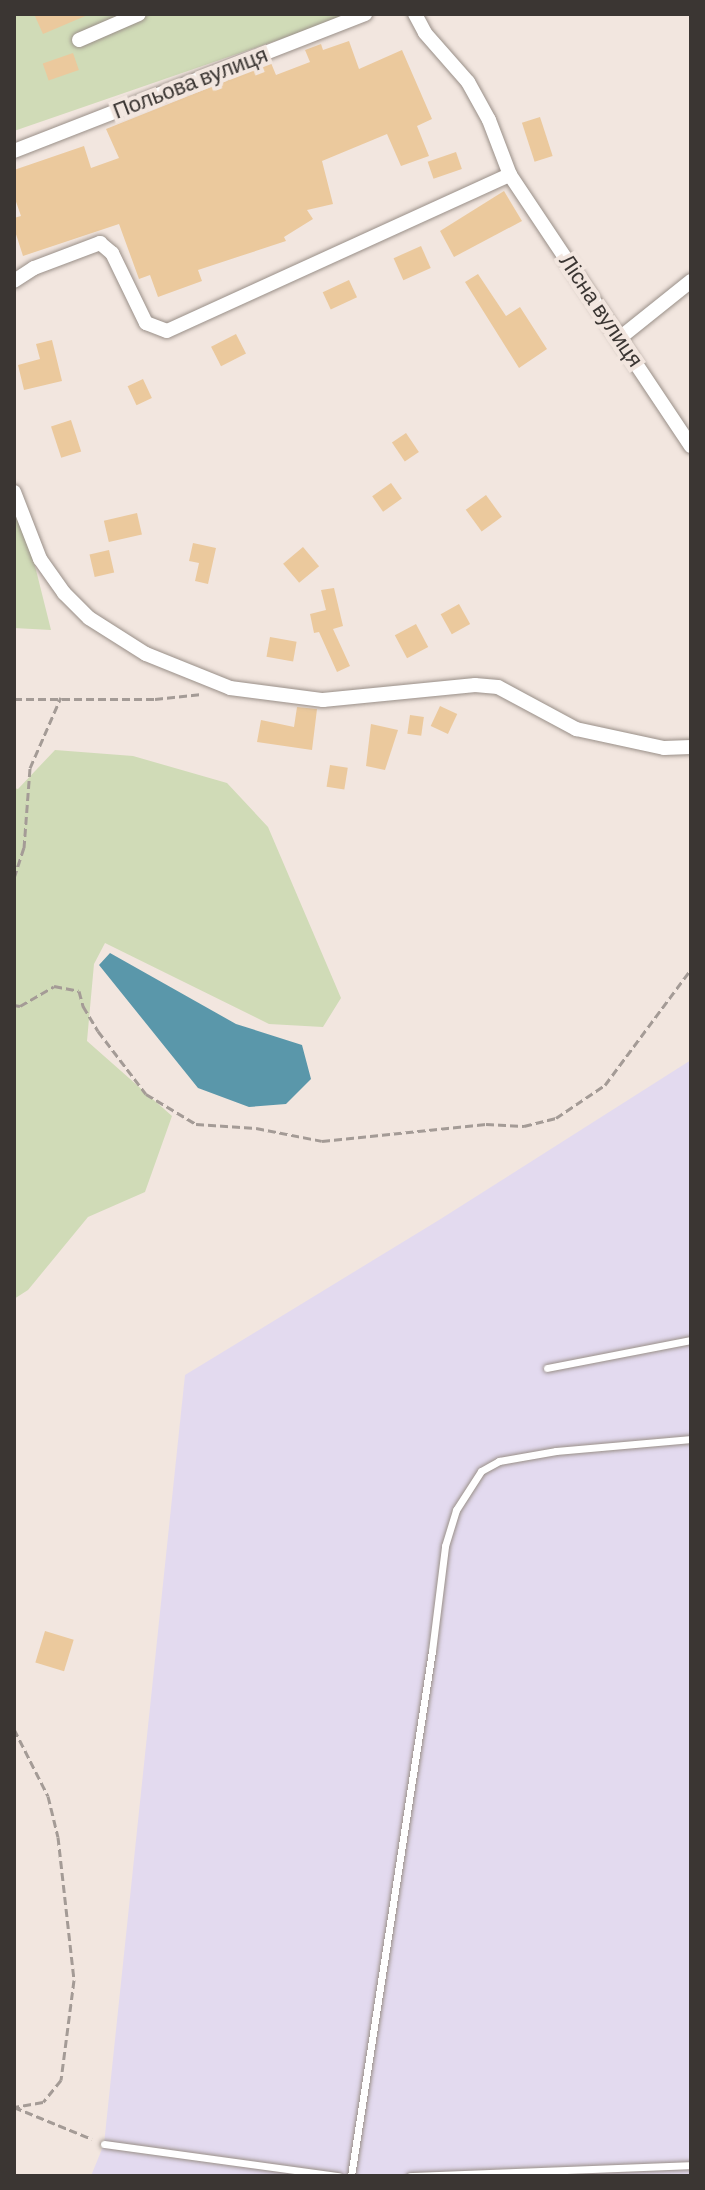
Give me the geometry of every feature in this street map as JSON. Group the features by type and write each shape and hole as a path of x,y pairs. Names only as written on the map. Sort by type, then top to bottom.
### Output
{"street":[{"path":"79,40 139,14"},
{"name":"Польова вулиця","path":"14,151 365,14"},
{"name":"Лісна вулиця","path":"415,14 425,33 468,82 489,120 510,175 691,446"},
{"path":"14,281 34,268 100,243 112,253 146,323 167,331 510,175"},
{"path":"621,337 691,281"},
{"path":"14,492 40,559 64,593 89,618 146,654 230,688 323,700 475,685 498,687 576,729 664,748 691,747"}],"lane":[{"path":"547,1368 691,1340"},
{"path":"351,2176 432,1651 445,1546 456,1510 481,1471 499,1461 556,1451 691,1439"},
{"path":"104,2144 339,2176"},
{"path":"410,2176 691,2165"}],"path":[{"path":"14,699 155,699 230,688"},
{"path":"14,878 24,848 30,768 61,697"},
{"path":"14,1005 20,1006 54,986 79,991 83,1006 98,1031 146,1094 196,1124 256,1128 322,1141 486,1124 524,1126 556,1118 605,1085 691,969"},
{"path":"14,1729 48,1796 58,1837 74,1980 61,2080 43,2102 14,2107 104,2144"}],"shaded area":[{"path":"691,1060 691,2176 91,2176 104,2144 185,1375 439,1220"}],"green space":[{"path":"14,14 353,14 14,131"},
{"path":"14,482 51,630 14,628"},
{"path":"55,750 133,756 227,783 268,827 341,998 323,1027 269,1024 105,943 94,964 87,1041 172,1116 145,1192 88,1217 28,1290 14,1299 14,788 18,789"}],"water":[{"path":"110,953 236,1024 302,1045 311,1079 286,1104 249,1107 198,1088 99,965"}],"building":[{"path":"34,14 90,14 43,34"},
{"path":"349,41 359,69 402,50 432,119 417,126 429,156 401,166 387,134 322,161 333,204 307,210 313,219 284,237 286,241 198,270 202,281 158,297 150,275 139,279 119,224 23,256 14,228 14,218 21,216 14,196 14,170 84,146 91,168 119,158 106,129 271,63 276,75 310,62 305,50 321,44 323,50"},
{"path":"73,53 79,70 49,80 43,63"},
{"path":"540,117 553,156 535,162 522,123"},
{"path":"456,152 462,169 433,179 428,162"},
{"path":"504,191 522,221 454,257 440,231"},
{"path":"421,246 431,268 403,280 394,258"},
{"path":"478,274 506,316 520,307 547,349 519,368 465,282"},
{"path":"349,280 357,297 331,309 323,292"},
{"path":"236,334 246,354 221,366 211,347"},
{"path":"52,340 62,381 24,390 18,365 40,359 36,344"},
{"path":"143,379 152,398 136,405 128,386"},
{"path":"71,420 81,451 61,458 51,426"},
{"path":"406,433 419,452 405,462 392,443"},
{"path":"391,483 402,499 383,512 372,496"},
{"path":"486,495 502,517 482,532 466,510"},
{"path":"137,513 142,534 109,542 104,521"},
{"path":"193,543 216,548 208,584 195,581 199,563 189,561"},
{"path":"303,547 319,566 299,583 283,564"},
{"path":"109,550 114,572 95,577 90,554"},
{"path":"334,588 343,626 333,629 350,666 337,672 319,632 314,633 310,614 326,610 321,590"},
{"path":"459,604 470,624 452,634 441,614"},
{"path":"416,624 428,647 407,658 395,635"},
{"path":"270,637 297,642 293,661 267,657"},
{"path":"440,706 457,714 448,734 431,726"},
{"path":"297,707 317,709 312,750 257,742 261,720 294,727"},
{"path":"410,715 424,717 421,736 407,734"},
{"path":"371,724 398,730 385,770 366,766"},
{"path":"330,765 348,768 344,790 327,787"},
{"path":"45,1631 74,1640 64,1671 35,1663"}]}
